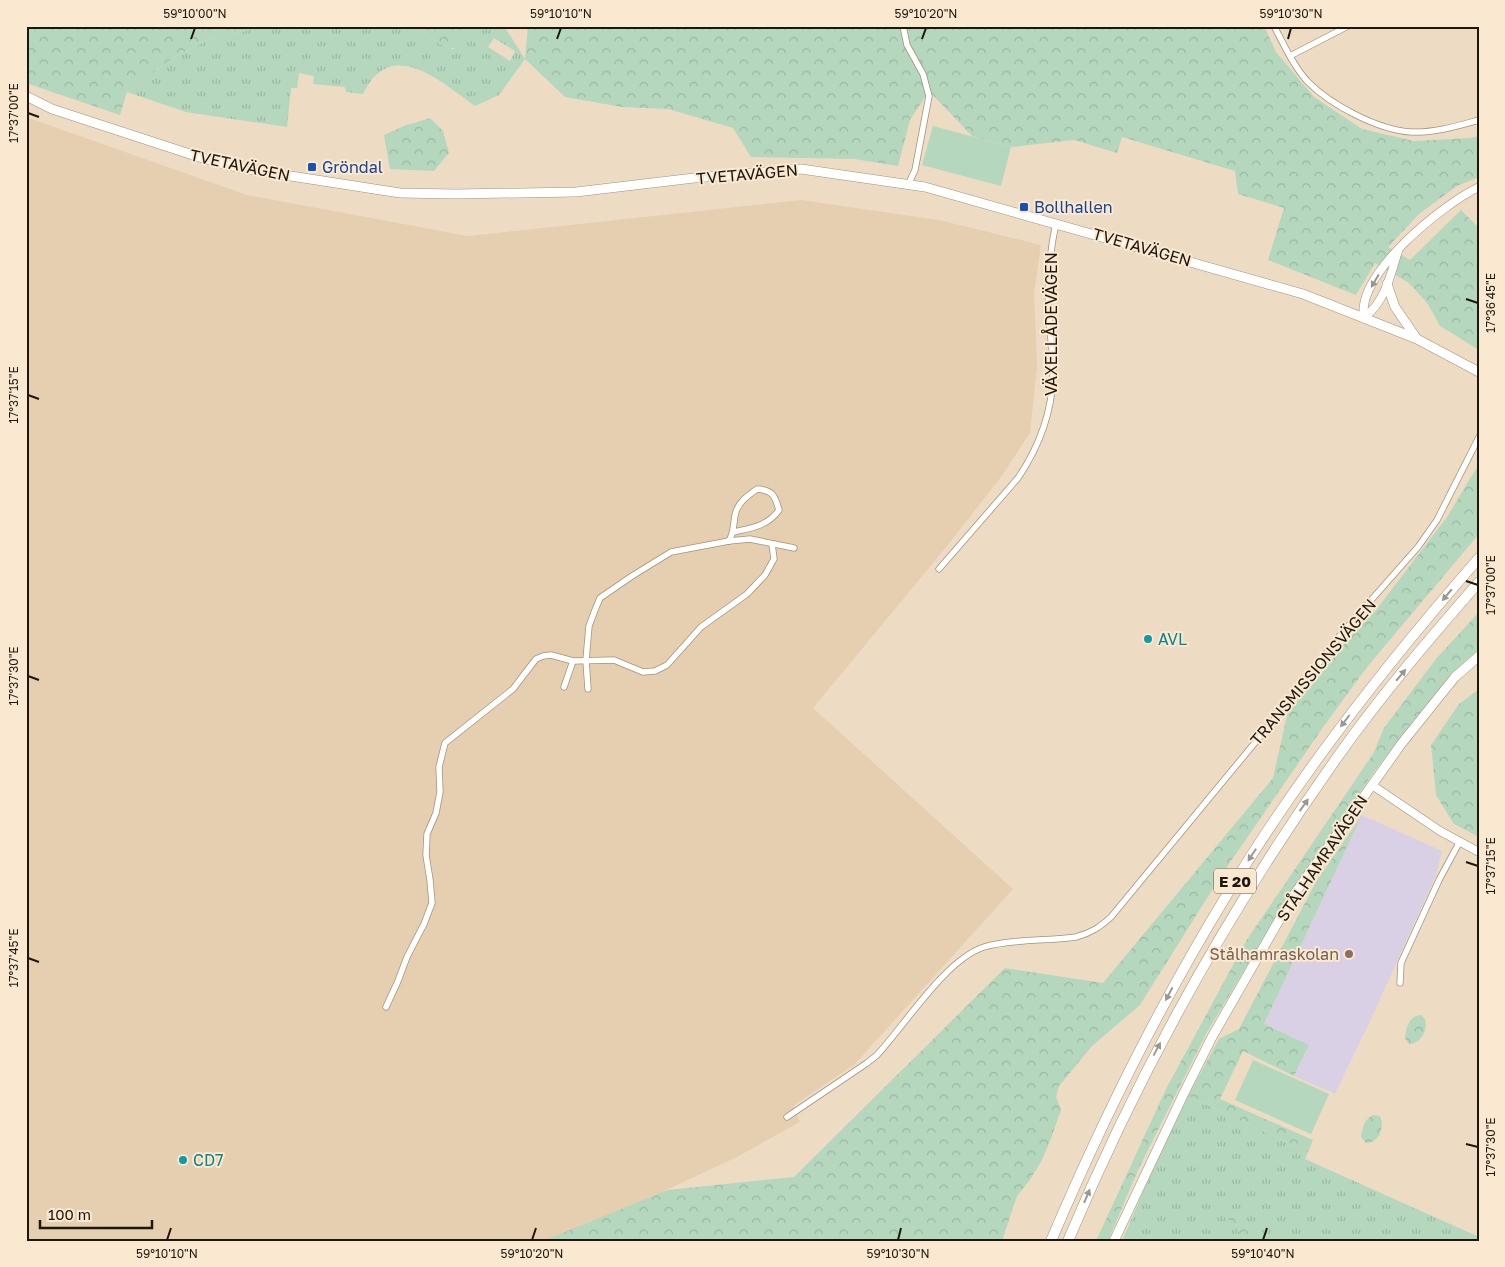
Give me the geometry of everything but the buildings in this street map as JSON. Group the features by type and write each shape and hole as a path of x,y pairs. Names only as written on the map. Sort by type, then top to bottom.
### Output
{"highway":[{"name":"E 20","path":"1051,1241 1081,1170 1125,1078 1172,988 1228,892 1330,741 1388,665 1479,558"},
{"name":"E 20","path":"1068,1241 1095,1177 1139,1084 1186,996 1241,902 1342,751 1394,682 1479,582"}],"main road":[{"name":"TVETAVÄGEN","path":"26,96 52,109 227,165 400,193 576,192 801,168 908,185 943,192 1271,283 1329,303 1417,339 1479,372"},
{"path":"1387,284 1395,307 1417,339"},
{"name":"STÅLHAMRAVÄGEN","path":"1114,1241 1212,1037 1293,896 1402,743 1455,677 1479,656"}],"street":[{"path":"903,26 907,45 923,74 929,96 916,170 908,185"},
{"path":"1274,26 1290,56 1308,82 1346,111 1380,126 1410,132 1449,129 1479,120"},
{"path":"1290,56 1348,26"},
{"path":"1398,251 1377,306 1364,317 1362,308 1365,299 1383,268 1398,251 1431,218 1462,196 1479,187"},
{"name":"VÄXELLÅDEVÄGEN","path":"940,570 1018,478 1028,464 1042,436 1050,406 1054,376 1049,319 1048,270 1056,223"},
{"name":"TRANSMISSIONSVÄGEN","path":"787,1117 867,1064 877,1055 942,977 954,964 966,956 986,946 1066,939 1088,934 1111,917 1304,682 1335,641 1418,547 1437,520 1479,437"},
{"path":"729,541 734,532 737,509 744,499 757,489 766,490 776,498 779,510 773,518 760,526 734,532"},
{"path":"588,689 586,660 589,626 600,598 632,576 671,552 729,541 750,540 794,548"},
{"path":"386,1007 432,903 426,855 427,834 436,813 440,792 439,767 445,743 513,689 536,659 551,654 573,661 614,660 643,672 655,671 667,665 702,627 747,594 765,575 774,559 772,544"},
{"path":"564,687 573,661"},
{"path":"1372,785 1459,843 1479,852"},
{"path":"1400,983 1401,963 1439,880 1459,843"}],"shaded area":[{"path":"26,117 247,195 468,236 801,200 939,220 1041,245 1034,293 1037,366 1030,433 1001,477 943,551 813,708 1013,889 855,1064 793,1106 800,1122 737,1157 666,1190 616,1241 26,1241"},
{"name":"Stålhamraskolan","path":"1362,815 1442,851 1436,875 1335,1094 1294,1076 1309,1045 1264,1024"}],"green space":[{"path":"26,26 249,26 246,31 216,36 174,57 127,92 120,115 26,83"},
{"path":"249,26 412,26 449,49 454,49 468,26 504,26 525,59 499,95 475,106 432,76 417,69 402,66 388,68 374,77 363,94 346,92 345,87 313,84 314,76 299,73 297,88 291,88 287,127 186,112 127,92 174,57 216,36 245,31","holes":["494,38 515,51 510,61 488,47"]},
{"path":"412,26 468,27 458,47 449,49"},
{"path":"528,26 1264,26 1276,52 1314,97 1362,129 1414,141 1479,136 1479,177 1457,186 1420,213 1388,247 1410,260 1461,210 1479,228 1479,350 1440,326 1428,304 1409,283 1375,263 1356,295 1268,260 1284,208 1238,194 1235,171 1122,137 1117,153 1074,140 1011,147 972,136 929,91 910,120 898,166 854,159 751,157 733,128 668,109 622,107 565,97 525,59"},
{"path":"430,118 443,131 449,153 434,171 390,169 384,135 404,126"},
{"path":"933,126 1011,147 1001,186 922,165"},
{"path":"1479,464 1479,534 1367,667 1324,726 1224,871 1140,1005 1092,1046 1059,1086 1056,1097 1061,1110 1050,1141 1041,1162 1017,1196 1002,1241 547,1241 550,1238 668,1190 794,1177 1005,968 1103,983 1273,778 1288,711 1315,682 1343,645 1376,610 1447,517"},
{"path":"1479,612 1479,649 1451,674 1398,740 1289,895 1206,1034 1138,1170 1108,1241 1096,1241 1166,1089 1246,941 1373,754 1384,728 1436,659"},
{"path":"1479,689 1479,837 1454,824 1436,795 1431,745 1459,704"},
{"path":"1362,815 1264,1024 1309,1045 1294,1076 1243,1051 1220,1099 1313,1140 1308,1152 1188,1096 1219,1039 1239,1029 1316,882"},
{"path":"1421,1015 1426,1023 1423,1036 1417,1042 1409,1044 1405,1038 1407,1026 1414,1017"},
{"path":"1253,1060 1329,1094 1311,1134 1235,1100"},
{"path":"1188,1096 1308,1152 1305,1159 1479,1237 1479,1241 1122,1241"},
{"path":"1373,1115 1380,1116 1382,1125 1380,1134 1371,1142 1366,1143 1361,1137 1362,1130 1364,1124"},
{"path":"1230,1215 1257,1227 1265,1235 1267,1241 1248,1241 1227,1218"}],"place":[{"name":"Gröndal","path":"312,167"},
{"name":"Bollhallen","path":"1024,207"},
{"name":"AVL","path":"1148,639"},
{"name":"Stålhamraskolan","path":"1349,954"},
{"name":"CD7","path":"183,1160"}]}
